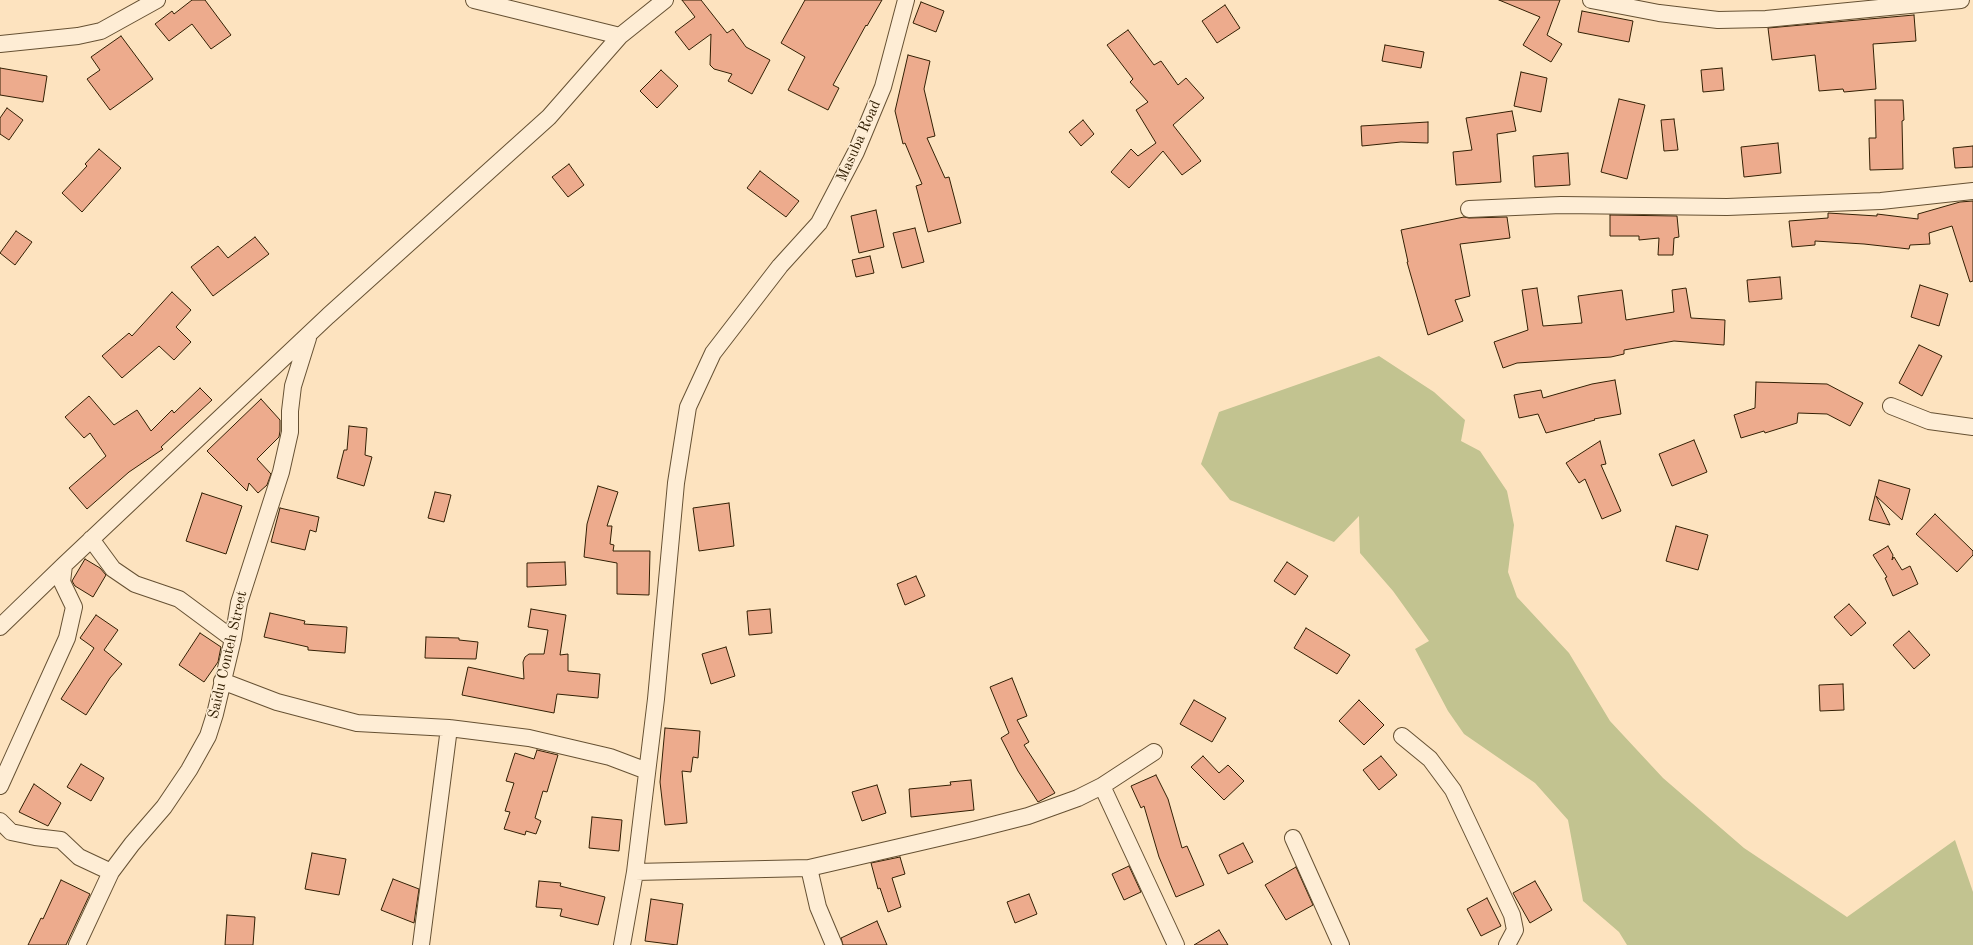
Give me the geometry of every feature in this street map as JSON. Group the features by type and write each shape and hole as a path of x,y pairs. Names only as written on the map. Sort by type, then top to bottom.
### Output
{"street":[{"path":"0,44 78,36 101,31 157,0"},
{"path":"474,0 620,36"},
{"path":"0,627 91,539 309,335 549,117 620,36 664,0"},
{"name":"Masuba Road","path":"622,945 635,872 657,691 676,484 688,407 713,353 780,266 819,223 856,152 883,87 906,0"},
{"path":"1591,0 1660,13 1718,20 1766,19 1961,0"},
{"path":"1469,209 1561,205 1726,207 1881,201 1973,191"},
{"name":"Saidu Conteh Street","path":"77,945 111,872 164,807 189,770 208,736 215,714 233,639 239,602 281,472 290,432 290,411 293,386 309,335"},
{"path":"1891,406 1929,422 1973,427"},
{"path":"91,539 113,569 135,584 179,599 233,639"},
{"path":"0,786 67,638 74,607 62,582 64,565"},
{"path":"222,681 277,702 357,723 449,728 529,738 610,758 647,771"},
{"path":"421,945 449,728"},
{"path":"1402,736 1430,758 1454,790 1512,915 1515,930 1507,945"},
{"path":"635,872 809,868 1028,816 1078,798 1102,786 1154,752"},
{"path":"1102,786 1176,945"},
{"path":"0,820 11,832 61,840 79,857 111,872"},
{"path":"1293,838 1340,945"},
{"path":"809,868 818,907 834,945"}],"green space":[{"path":"1379,356 1434,392 1465,420 1461,441 1480,451 1507,491 1514,525 1508,572 1517,597 1569,653 1610,721 1663,778 1744,848 1847,917 1955,840 1973,892 1973,945 1627,945 1619,932 1583,901 1568,820 1535,783 1464,734 1448,711 1415,649 1429,641 1393,591 1360,553 1359,516 1334,542 1230,500 1201,464 1219,412"}],"building":[{"path":"192,0 205,0 231,35 211,49 192,24 169,41 155,24 172,11 174,14"},
{"path":"682,0 701,0 727,33 733,29 746,47 770,60 752,94 728,81 732,74 714,69 710,65 711,34 689,50 675,32 695,17"},
{"path":"805,0 882,0 867,26 866,25 833,85 839,88 828,110 788,90 805,57 781,43"},
{"path":"1499,0 1560,0 1547,35 1562,44 1551,62 1523,45 1540,17"},
{"path":"921,2 944,11 936,32 913,23"},
{"path":"1225,5 1240,28 1217,43 1202,21"},
{"path":"1582,11 1633,21 1629,42 1578,32"},
{"path":"1914,15 1916,41 1873,44 1876,89 1844,92 1843,89 1819,91 1815,55 1772,60 1768,28"},
{"path":"1128,30 1154,65 1161,61 1178,85 1186,78 1204,98 1173,125 1201,161 1182,175 1163,151 1129,188 1111,172 1131,149 1138,156 1156,143 1136,110 1148,102 1130,82 1133,79 1107,45"},
{"path":"121,36 153,79 110,110 87,79 100,70 91,57"},
{"path":"1385,45 1424,52 1421,68 1382,61"},
{"path":"908,55 930,61 924,89 935,136 927,138 945,178 949,177 961,223 928,232 916,186 922,184 905,143 903,144 895,111"},
{"path":"0,68 47,76 43,102 0,95"},
{"path":"1722,68 1724,90 1703,92 1701,70"},
{"path":"661,70 678,86 657,108 640,91"},
{"path":"1521,72 1547,78 1541,112 1514,106"},
{"path":"1619,99 1645,105 1627,179 1601,172"},
{"path":"1875,100 1903,100 1903,169 1870,170 1869,138 1876,138"},
{"path":"7,108 23,120 9,140 0,134 0,118"},
{"path":"1512,111 1516,131 1497,134 1501,182 1456,185 1453,152 1472,150 1466,118"},
{"path":"1674,119 1678,150 1664,151 1661,120"},
{"path":"1083,120 1094,134 1081,146 1069,132"},
{"path":"1428,122 1428,143 1401,142 1362,146 1361,126"},
{"path":"1778,143 1781,173 1744,177 1741,147"},
{"path":"1973,146 1973,167 1955,168 1953,148"},
{"path":"99,149 121,168 82,212 62,193 87,166 85,164"},
{"path":"1568,153 1570,185 1535,187 1533,156"},
{"path":"569,164 584,185 568,197 552,177"},
{"path":"760,171 799,201 786,217 747,188"},
{"path":"1973,201 1973,281 1970,282 1952,226 1929,233 1930,244 1910,245 1909,249 1815,241 1815,245 1792,247 1789,221 1828,218 1828,213 1877,216 1877,214 1918,219 1918,214 1960,202"},
{"path":"876,210 884,247 859,253 851,216"},
{"path":"1610,215 1677,216 1679,237 1674,238 1673,255 1658,255 1659,238 1639,240 1639,236 1610,236"},
{"path":"1464,217 1507,217 1510,238 1460,244 1470,296 1455,300 1463,321 1428,335 1407,262 1401,230"},
{"path":"915,228 924,262 902,268 893,233"},
{"path":"16,231 32,242 15,265 0,253"},
{"path":"255,237 269,254 213,296 191,267 218,246 228,258"},
{"path":"870,256 874,273 856,277 852,260"},
{"path":"1780,277 1782,299 1749,302 1747,280"},
{"path":"1920,285 1948,294 1939,326 1911,317"},
{"path":"1537,288 1543,326 1582,323 1578,296 1622,290 1626,320 1674,312 1672,290 1686,288 1691,318 1725,320 1724,345 1674,341 1624,350 1624,354 1611,357 1517,363 1503,368 1494,342 1528,330 1522,290"},
{"path":"172,292 191,310 176,327 191,342 174,360 159,346 122,378 102,356 129,333 132,336"},
{"path":"1919,345 1942,356 1922,396 1899,383"},
{"path":"1615,380 1621,414 1594,419 1595,420 1546,433 1538,414 1519,418 1514,395 1541,390 1543,398 1592,384"},
{"path":"1756,382 1827,384 1863,403 1850,426 1827,414 1798,413 1797,423 1765,433 1764,431 1741,438 1734,415 1755,408"},
{"path":"200,388 212,400 161,447 163,449 129,472 87,509 69,488 106,456 90,433 84,438 65,417 89,396 114,425 137,410 151,431 172,410 174,413"},
{"path":"261,399 280,420 280,431 279,437 257,459 271,474 267,485 258,493 249,483 247,491 207,451"},
{"path":"349,426 367,428 365,455 372,457 364,486 337,478 344,450 347,450"},
{"path":"1694,440 1707,472 1672,486 1659,454"},
{"path":"1600,441 1606,464 1601,465 1621,511 1602,519 1585,479 1579,483 1566,463"},
{"path":"1879,480 1910,489 1902,520 1876,496 1890,525 1869,520"},
{"path":"598,486 618,492 607,526 612,526 610,544 614,545 613,551 650,551 649,595 617,594 617,563 584,557 587,524"},
{"path":"435,492 451,495 444,522 428,518"},
{"path":"202,493 242,506 226,554 186,541"},
{"path":"729,503 734,546 699,551 693,508"},
{"path":"280,508 319,517 316,532 310,530 305,550 271,542"},
{"path":"1935,514 1973,551 1973,555 1957,572 1916,534"},
{"path":"1676,526 1708,535 1698,570 1666,561"},
{"path":"1888,546 1893,555 1892,560 1894,557 1902,570 1910,566 1918,584 1893,596 1885,578 1887,577 1873,555"},
{"path":"85,559 100,568 106,575 93,597 75,586 72,581"},
{"path":"565,562 566,585 527,587 527,563"},
{"path":"1287,562 1308,576 1295,595 1274,581"},
{"path":"916,576 925,596 905,605 897,584"},
{"path":"1849,604 1866,623 1851,636 1834,617"},
{"path":"531,609 566,615 560,655 568,654 568,671 600,674 598,698 557,694 554,713 462,695 468,667 524,679 523,662 525,657 529,654 544,654 548,630 528,627"},
{"path":"770,609 772,633 749,635 747,611"},
{"path":"270,613 305,621 304,624 347,627 345,653 308,650 308,647 264,637"},
{"path":"96,615 118,630 104,650 122,664 110,678 86,715 61,699 94,648 80,638"},
{"path":"1306,628 1350,655 1337,674 1294,648"},
{"path":"1909,631 1930,655 1914,669 1893,645"},
{"path":"200,633 221,647 218,662 204,682 179,665"},
{"path":"426,637 459,638 459,640 478,642 476,659 425,658"},
{"path":"726,647 735,676 711,684 702,654"},
{"path":"1012,678 1027,716 1017,720 1029,742 1024,745 1055,793 1038,802 1018,771 1001,738 1009,733 990,687"},
{"path":"1843,684 1844,710 1820,711 1819,685"},
{"path":"1194,700 1226,718 1212,742 1180,724"},
{"path":"1359,700 1384,725 1364,745 1339,721"},
{"path":"665,728 700,731 698,758 693,757 691,772 682,771 687,823 665,825 660,782"},
{"path":"537,750 558,755 547,792 543,791 535,818 541,821 536,834 526,831 525,835 504,829 510,812 505,811 514,783 506,781 515,753 534,759"},
{"path":"1203,756 1219,773 1228,765 1244,781 1224,800 1191,767"},
{"path":"1381,756 1397,775 1379,790 1363,770"},
{"path":"81,764 104,778 91,801 67,787"},
{"path":"1156,775 1168,799 1182,848 1187,846 1204,885 1176,897 1159,857 1144,806 1141,808 1131,786"},
{"path":"971,780 974,810 911,817 909,789 951,785 950,782"},
{"path":"34,784 61,803 48,826 19,812"},
{"path":"877,785 886,813 862,821 852,792"},
{"path":"592,817 622,820 619,851 589,848"},
{"path":"1243,843 1253,862 1228,874 1219,855"},
{"path":"312,853 346,859 339,895 305,889"},
{"path":"900,857 905,874 892,878 901,907 888,912 880,888 878,889 871,863"},
{"path":"1129,866 1141,892 1124,900 1112,874"},
{"path":"1296,867 1313,905 1286,920 1265,885"},
{"path":"393,879 419,889 414,923 381,910"},
{"path":"61,880 90,894 66,945 28,945 41,918 43,919"},
{"path":"539,881 561,883 560,886 605,897 598,925 560,916 562,909 536,907"},
{"path":"1535,881 1552,910 1530,923 1513,893"},
{"path":"1029,894 1037,914 1015,923 1007,902"},
{"path":"1487,898 1501,926 1481,936 1467,909"},
{"path":"651,899 683,904 677,945 645,941"},
{"path":"227,915 255,917 253,945 225,945"},
{"path":"877,921 887,945 843,945 841,938"},
{"path":"1219,930 1228,945 1194,945"}]}
